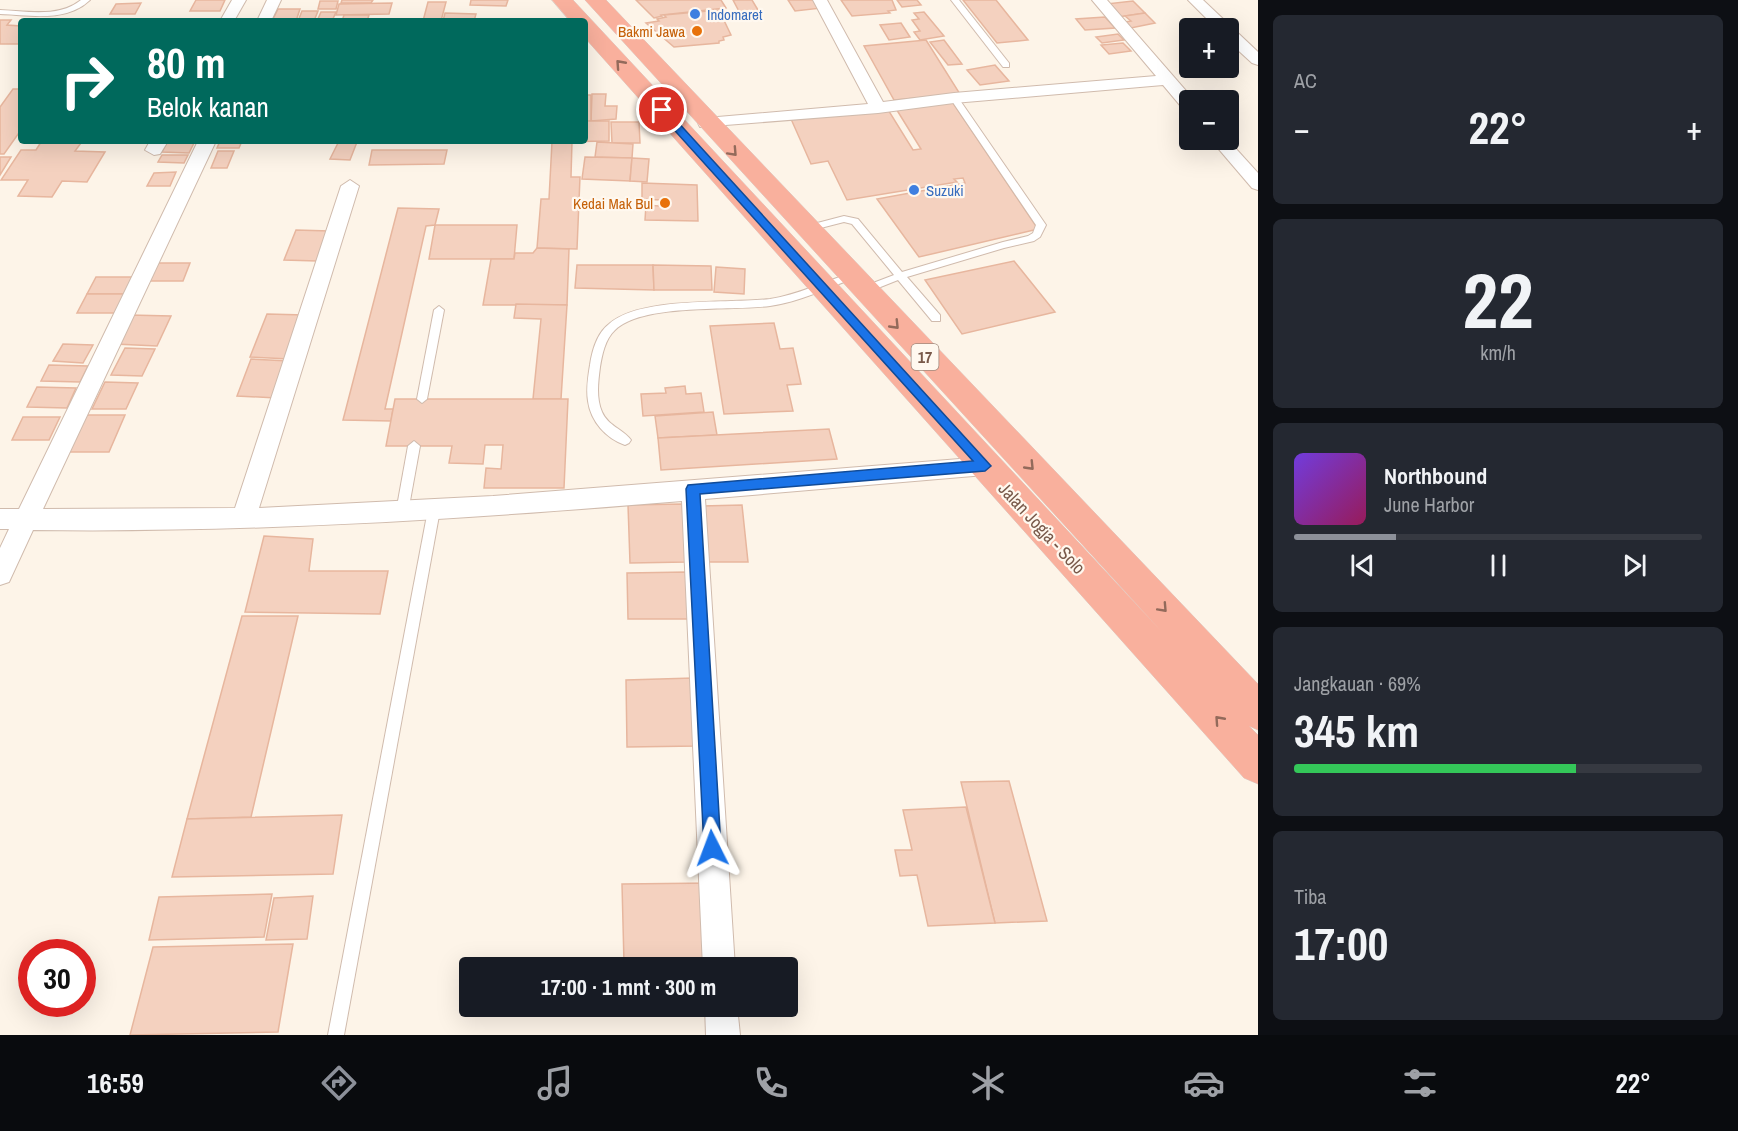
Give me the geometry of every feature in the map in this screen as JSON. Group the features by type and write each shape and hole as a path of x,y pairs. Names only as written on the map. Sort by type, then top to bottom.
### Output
{"highway":[{"path":"562,0 578,18"},
{"name":"Jalan Jogja - Solo","path":"595,0 805,229 844,285 985,466 1258,764"},
{"name":"Jalan Jogja - Solo","path":"588,28 1117,557 1258,711"}],"street":[{"path":"229,18 238,0"},
{"path":"265,18 274,0"},
{"path":"820,0 878,108"},
{"path":"1099,0 1179,94"},
{"path":"1195,0 1214,18"},
{"path":"1239,42 1258,60"},
{"path":"706,123 878,108 954,98 1166,80"},
{"path":"0,574 206,144"},
{"path":"1228,150 1258,184"},
{"path":"243,520 350,186"},
{"path":"0,519 243,520 402,512 985,466"},
{"path":"693,489 718,957"},
{"path":"722,1017 723,1035"}],"lane":[{"path":"0,12 61,13 71,11 86,0"},
{"path":"955,0 1006,65"},
{"path":"625,440 610,433 598,420 593,392 596,352 612,325 632,316 668,308 746,306 786,300 844,285 900,276 1003,245 1031,239 1040,231 1038,218 954,98"},
{"path":"805,229 852,219 936,318"},
{"path":"422,399 439,310"},
{"path":"402,512 414,446"},
{"path":"336,1035 434,510"}],"building":[{"path":"196,0 225,0 220,11 190,11"},
{"path":"342,0 373,0 371,3 341,3"},
{"path":"471,0 508,0 506,6 470,5"},
{"path":"636,0 721,0 726,8 661,15 654,18"},
{"path":"733,0 752,0 761,15 742,17"},
{"path":"788,0 817,0 822,8 795,11"},
{"path":"841,0 892,0 896,10 888,11 890,13 852,16"},
{"path":"897,0 917,0 921,5 902,7"},
{"path":"963,0 996,0 1028,40 997,43"},
{"path":"320,1 338,1 336,9 318,9"},
{"path":"1133,1 1145,13 1118,17 1106,4"},
{"path":"428,2 446,2 442,18 424,18"},
{"path":"141,3 135,14 110,14 116,4"},
{"path":"392,3 389,14 336,15 339,4"},
{"path":"278,9 300,9 297,18 274,18"},
{"path":"719,10 731,35 723,37 724,40 719,43 674,47 646,23 659,21 657,19 666,17 664,15"},
{"path":"302,11 318,11 315,18 299,18"},
{"path":"321,12 336,12 333,18 318,18"},
{"path":"924,12 944,36 920,40 914,32 920,31 912,20 919,19 914,13"},
{"path":"445,13 476,14 475,18 444,18"},
{"path":"1145,13 1155,23 1126,29 1120,23 1131,21 1125,16"},
{"path":"344,15 369,15 368,18 343,18"},
{"path":"1105,17 1115,28 1085,30 1076,19"},
{"path":"0,20 11,20 7,25 18,26 18,44 0,44"},
{"path":"901,23 910,37 889,40 880,25"},
{"path":"1118,34 1124,40 1102,43 1096,37"},
{"path":"926,40 960,94 894,100 864,46"},
{"path":"944,40 962,64 948,65 930,42"},
{"path":"1123,43 1131,51 1109,54 1101,45"},
{"path":"995,65 1009,81 980,85 967,70"},
{"path":"13,89 18,89 18,134 4,154 0,154 0,107"},
{"path":"592,94 606,94 605,106 617,106 616,119 591,121"},
{"path":"588,95 591,95 591,121 588,121"},
{"path":"951,100 1038,229 919,257 877,199 965,183 963,178 954,179 957,182 847,200 828,161 811,164 791,119 887,108 913,150 921,149 895,107"},
{"path":"588,121 609,121 609,141 588,141"},
{"path":"611,122 639,122 640,143 612,143"},
{"path":"597,142 633,144 632,158 595,157"},
{"path":"40,144 80,144 75,151 105,152 87,182 62,181 52,197 18,196 28,180 1,180 21,150 36,150"},
{"path":"166,144 194,144 189,153 162,152"},
{"path":"219,144 241,144 239,148 217,148"},
{"path":"338,144 356,144 350,160 330,159"},
{"path":"552,144 572,144 571,177 580,177 577,249 537,248 541,199 549,199"},
{"path":"372,150 447,150 444,164 369,165"},
{"path":"218,151 234,151 227,168 211,168"},
{"path":"162,155 188,155 184,163 158,162"},
{"path":"0,157 11,157 0,175"},
{"path":"585,157 632,158 630,181 582,179"},
{"path":"632,158 649,159 647,182 630,181"},
{"path":"176,172 170,186 147,186 154,173"},
{"path":"642,183 697,185 698,221 645,220 646,205 659,206 660,200 642,199"},
{"path":"398,208 439,209 435,225 426,226 385,409 393,409 391,421 343,420"},
{"path":"435,225 517,225 514,259 429,259"},
{"path":"296,230 329,231 317,261 284,260"},
{"path":"537,248 569,249 567,305 483,305 491,259 514,259 515,253 533,253"},
{"path":"1014,261 1055,312 962,334 925,280"},
{"path":"155,263 190,263 183,281 146,281"},
{"path":"577,265 653,265 654,290 575,288"},
{"path":"653,265 711,266 712,290 654,290"},
{"path":"716,267 745,269 744,294 714,292"},
{"path":"96,277 132,277 125,294 87,294"},
{"path":"87,294 125,294 115,313 77,313"},
{"path":"516,304 567,305 561,399 533,399 541,319 514,318"},
{"path":"267,314 304,315 289,359 250,357"},
{"path":"129,315 171,316 157,346 115,344"},
{"path":"774,323 780,349 793,348 801,384 787,385 793,411 724,414 710,326"},
{"path":"63,344 93,345 83,363 53,361"},
{"path":"125,348 155,349 142,376 111,375"},
{"path":"251,359 289,361 276,398 237,396"},
{"path":"49,365 88,366 80,382 41,381"},
{"path":"105,382 138,383 126,409 92,409"},
{"path":"685,386 686,394 701,393 704,412 643,416 641,394 666,393 665,388"},
{"path":"37,387 76,388 67,408 27,407"},
{"path":"395,399 568,399 564,488 484,488 486,468 501,469 503,445 485,445 483,464 449,463 452,446 386,446"},
{"path":"713,412 717,435 658,438 655,416"},
{"path":"83,415 125,415 109,452 67,452"},
{"path":"23,417 60,417 49,440 12,440"},
{"path":"829,429 837,459 661,470 658,438"},
{"path":"682,504 686,562 630,563 628,505"},
{"path":"742,505 748,562 706,562 702,506"},
{"path":"264,536 313,539 309,571 388,571 380,614 245,612"},
{"path":"687,572 690,619 628,619 627,573"},
{"path":"242,616 298,616 251,817 187,819"},
{"path":"693,678 697,746 627,747 626,680"},
{"path":"1009,781 1047,921 995,923 961,782"},
{"path":"966,807 995,923 928,926 917,875 900,876 895,850 912,850 903,810"},
{"path":"342,815 333,874 172,877 187,819"},
{"path":"711,883 716,957 624,957 622,884"},
{"path":"272,894 264,937 149,940 159,897"},
{"path":"313,896 307,939 266,940 274,898"},
{"path":"293,944 278,1032 130,1035 153,947"}],"place":[{"name":"Indomaret","path":"695,14"},
{"name":"Bakmi Jawa","path":"697,31"},
{"name":"Suzuki","path":"914,190"},
{"name":"Kedai Mak Bul","path":"665,203"}],"route":[{"path":"662,110 985,466 693,489 712,848"}]}
